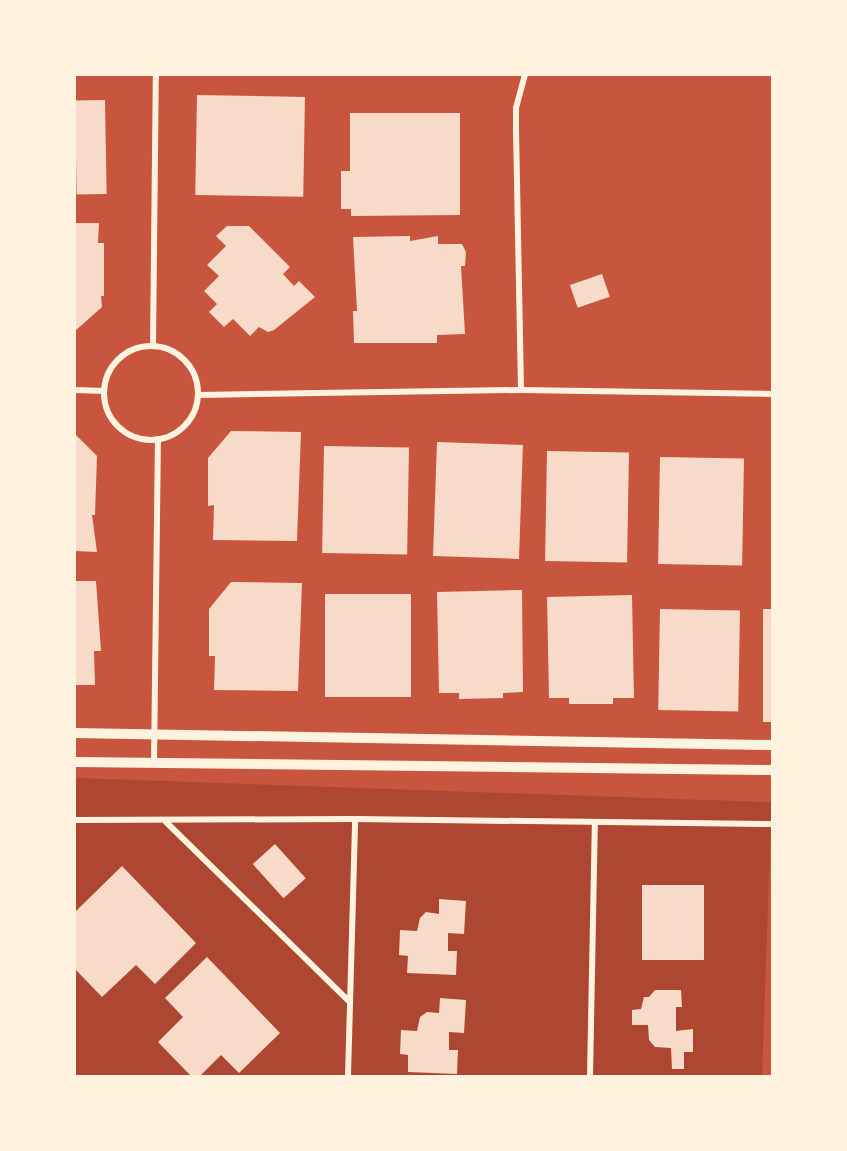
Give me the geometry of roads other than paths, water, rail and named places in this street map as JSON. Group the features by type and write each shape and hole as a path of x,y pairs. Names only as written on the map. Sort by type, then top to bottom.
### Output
{"street":[{"path":"153,346 156,75"},
{"path":"520,390 516,108 525,75"},
{"path":"153,346 168,349 190,367 198,395 187,423 177,433 158,439 141,439 121,430 105,405 104,391 114,363 125,354 153,346"},
{"path":"75,390 104,391"},
{"path":"198,395 520,390 772,394"},
{"path":"154,764 152,734 158,439"},
{"path":"75,733 772,745"},
{"path":"75,762 772,771"},
{"path":"348,1076 356,819"},
{"path":"75,820 166,822 356,819 772,824"},
{"path":"166,822 350,1002"},
{"path":"590,1076 595,822"}]}
